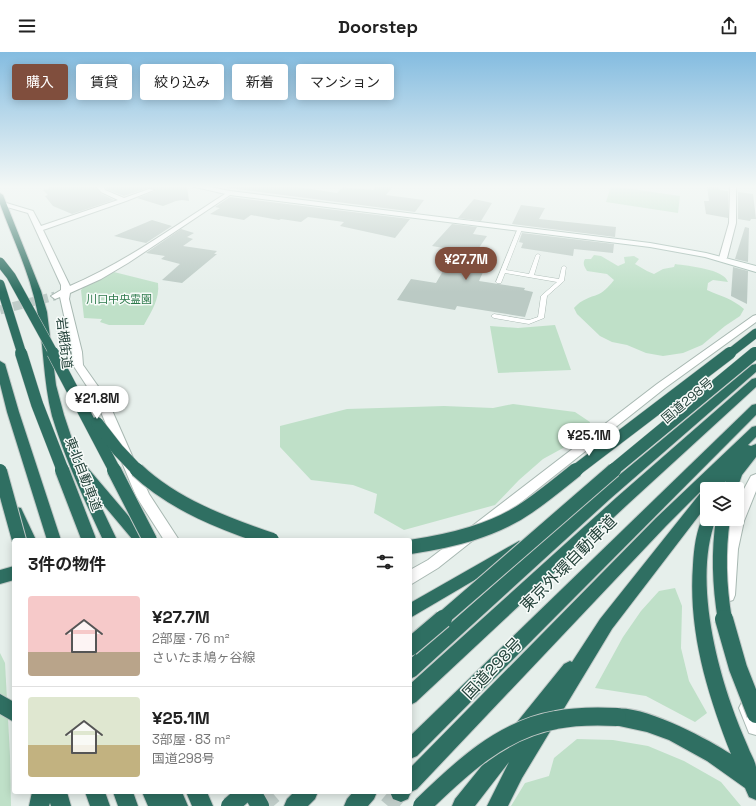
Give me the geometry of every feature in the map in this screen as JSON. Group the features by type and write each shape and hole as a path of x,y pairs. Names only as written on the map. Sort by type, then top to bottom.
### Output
{"highway":[{"name":"岩槻街道","path":"10,221 37,291 42,312 51,385 58,415 73,460 109,538"},
{"path":"0,262 11,276 74,391 149,538"},
{"name":"東北自動車道","path":"0,284 37,404 88,538"},
{"path":"412,547 459,538 481,531 507,520 527,508 756,333"},
{"path":"412,645 591,490 756,352"},
{"path":"0,364 13,412 53,538"},
{"name":"国道298号","path":"412,668 605,495 756,367"},
{"name":"東京外環自動車道","path":"412,694 622,500 756,381"},
{"path":"74,391 116,448 142,475 163,490 203,512 246,531 266,538"},
{"name":"東京外環自動車道","path":"412,747 639,521 756,408"},
{"name":"国道298号","path":"412,780 656,528 756,430"},
{"path":"718,482 756,437"},
{"path":"729,482 756,448"},
{"path":"73,460 81,538"},
{"path":"73,460 140,538"},
{"path":"0,471 18,538"},
{"path":"733,482 736,473"},
{"path":"0,479 28,538"},
{"path":"412,610 605,495"},
{"path":"462,806 700,505"},
{"path":"707,526 699,569 699,596 710,663 741,756 756,790"},
{"path":"722,526 719,570 722,598 736,661 756,714"},
{"path":"0,577 12,574"},
{"path":"412,617 440,594"},
{"path":"497,806 515,771 606,624"},
{"path":"0,703 12,712"},
{"path":"422,806 476,756 508,738 535,725 561,719 589,716 617,717 648,724 676,734 704,748 756,784"},
{"path":"39,806 42,794"},
{"path":"58,794 61,806"},
{"path":"96,794 100,806"},
{"path":"124,794 128,806"},
{"path":"153,794 158,806"},
{"path":"173,794 178,806"},
{"path":"228,794 234,806"},
{"path":"230,806 244,794"},
{"path":"253,794 260,806"},
{"path":"253,806 257,794"},
{"path":"297,794 305,806"},
{"path":"294,806 306,794"},
{"path":"354,806 365,794"}],"street":[{"path":"35,221 65,285 66,291 64,299 76,345 78,365 101,399 143,496 171,538"},
{"path":"39,229 62,221"},
{"path":"55,296 98,277 186,221"},
{"path":"457,221 650,245 723,258 756,268"},
{"path":"723,258 731,236 733,221"},
{"path":"412,577 433,564 661,386 756,318"},
{"path":"756,479 744,500 734,528 728,561 727,605 732,661 745,701 756,726"}],"lane":[{"path":"499,282 520,229"},
{"path":"531,276 538,255"},
{"path":"494,316 529,322 541,318 544,296 561,281 564,267"},
{"path":"504,271 561,281"}],"green space":[{"path":"594,255 601,256 618,266 625,263 624,257 634,256 639,259 635,264 654,274 663,269 674,267 675,264 713,271 720,274 728,282 713,280 708,283 707,290 731,300 744,309 740,316 702,345 683,353 663,356 646,353 627,345 612,342 600,336 577,314 574,308 583,301 601,293 614,280 607,274 587,271 584,261 585,259 591,259"},
{"name":"川口中央霊園","path":"114,272 158,283 158,294 156,300 144,325 109,325 100,322 102,319 84,318 81,290 86,285"},
{"path":"555,325 571,370 498,373 490,326 518,328"},
{"path":"513,404 575,412 590,422 585,436 543,459 519,480 495,505 404,530 374,513 377,494 353,485 311,480 280,447 280,426 347,409 444,406 493,408"},
{"path":"675,588 682,606 681,648 689,681 707,713 695,722 646,696 595,688 623,637 641,611 659,591"},
{"path":"0,653 5,663 11,806 0,806"},
{"path":"577,739 613,740 648,746 684,761 721,782 741,806 511,806 525,783 549,776 554,758"}],"building":[{"path":"149,221 156,221 172,226 146,243 114,236"},
{"path":"338,221 408,221 395,238 340,226 344,222"},
{"path":"513,221 560,221 616,227 615,237 512,224"},
{"path":"452,224 477,227 473,234 487,236 466,267 484,270 479,281 525,288 524,290 533,292 525,317 457,306 455,310 397,300 411,279 436,283 455,250 432,246"},
{"path":"745,227 749,228 748,262 735,259"},
{"path":"181,229 194,233 187,237 193,239 183,246 217,251 214,254 217,254 182,283 162,280 180,264 161,259 165,256 146,253"},
{"path":"522,233 614,244 613,253 574,249 573,256 521,248 523,243 519,242"},
{"path":"733,267 748,271 747,304 731,296"}],"tunnel":[{"path":"0,310 55,296"},
{"path":"260,806 274,794"},
{"path":"388,806 398,794"}]}
